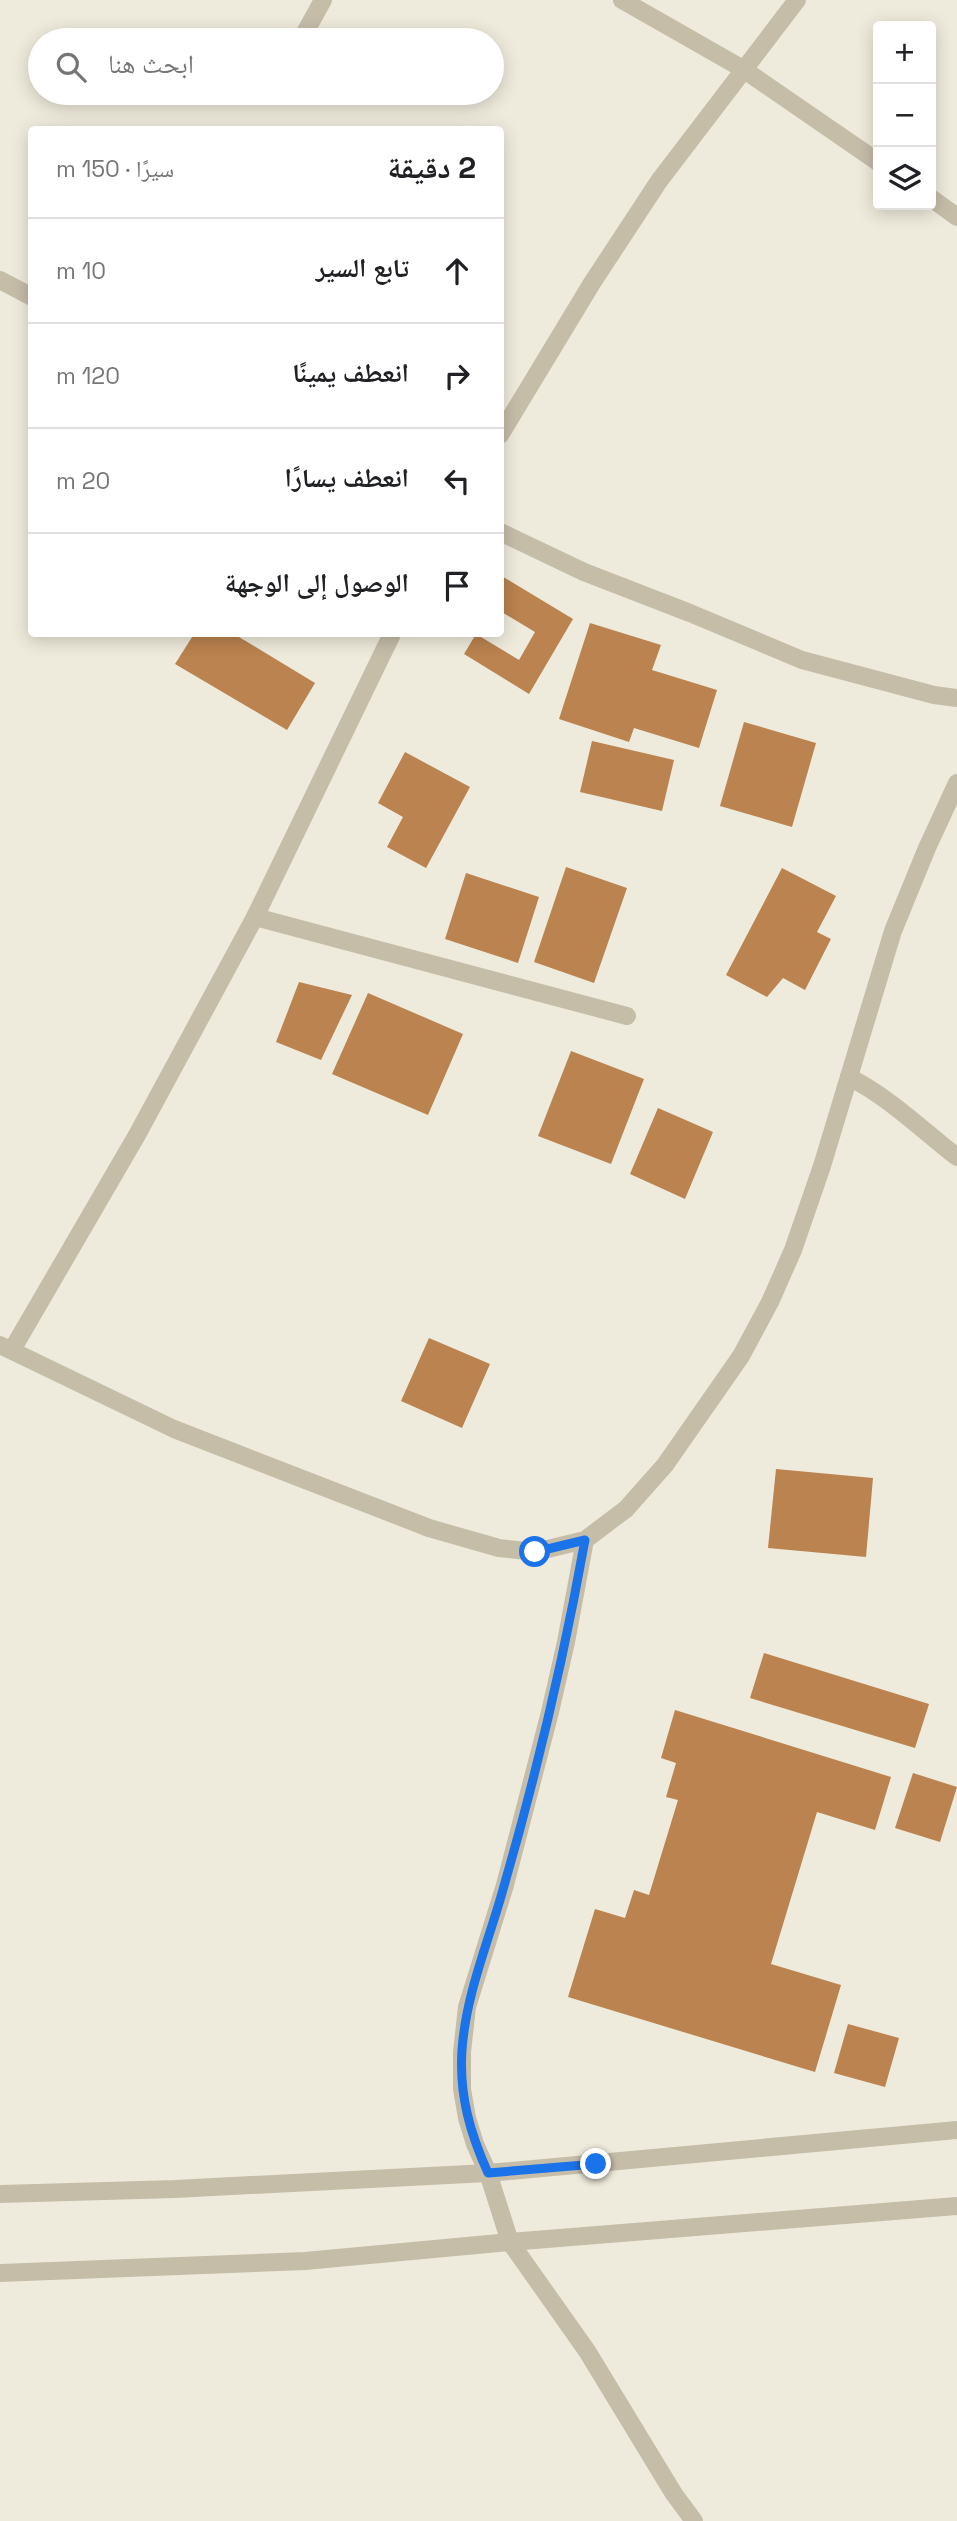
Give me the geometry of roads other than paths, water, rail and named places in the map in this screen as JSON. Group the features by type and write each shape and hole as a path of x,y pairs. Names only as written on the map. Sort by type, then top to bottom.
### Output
{"street":[{"path":"308,28 323,0"},
{"path":"622,0 743,69 873,159"},
{"path":"504,428 592,283 659,181 797,0"},
{"path":"936,202 957,217"},
{"path":"0,280 28,295"},
{"path":"504,534 584,572 690,612 802,660 934,695 957,698"},
{"path":"391,637 255,917 137,1135 6,1347 174,1429 429,1528 499,1548 535,1552 585,1540 626,1509 665,1465 741,1356 770,1302 793,1250 822,1166 893,931 957,783"},
{"path":"255,917 628,1016"},
{"path":"849,1077 874,1090 957,1157"},
{"path":"585,1540 550,1712 505,1885 467,2007 462,2052 462,2089 475,2144 488,2173 510,2242 587,2351 674,2494 694,2521"},
{"path":"0,2194 175,2189 488,2173 957,2130"},
{"path":"0,2273 306,2261 957,2206"}]}
